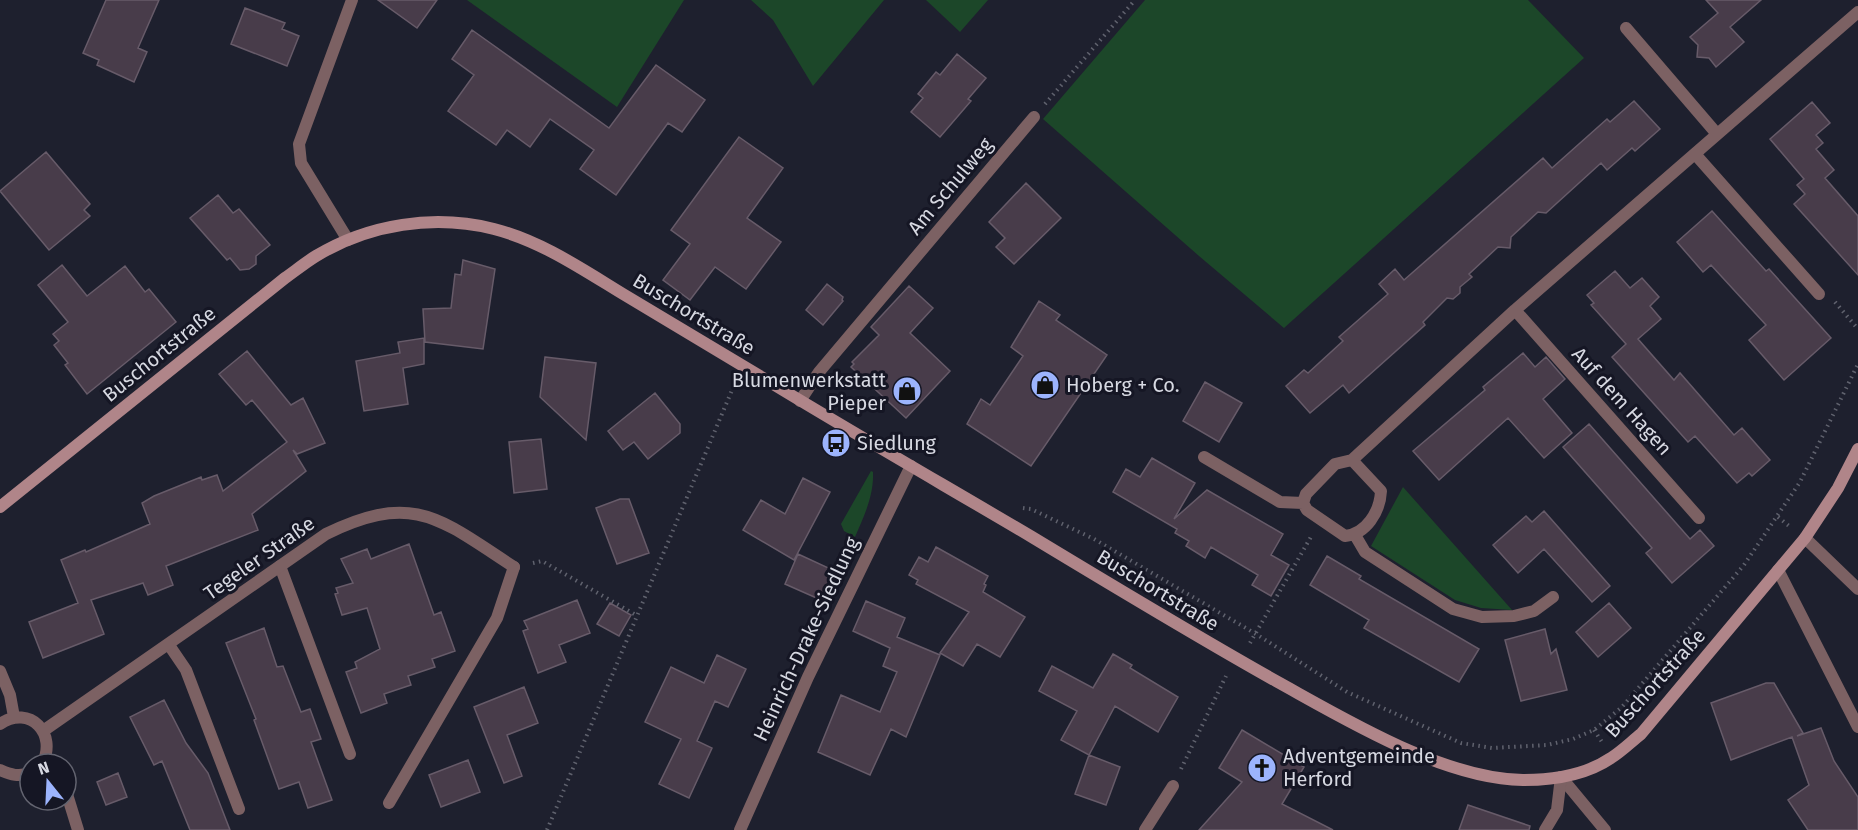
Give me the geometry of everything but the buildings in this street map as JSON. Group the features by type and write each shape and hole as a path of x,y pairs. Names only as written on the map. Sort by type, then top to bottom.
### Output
{"main road":[{"name":"Buschortstraße","path":"0,507 285,278 317,255 348,240 382,228 422,222 460,223 493,229 528,240 572,263 800,401 1238,659 1366,730 1449,765 1480,774 1522,780 1575,774 1612,758 1641,734 1805,538 1838,488 1858,449"}],"street":[{"path":"348,240 301,163 299,144 352,0"},
{"path":"1352,460 1381,491 1380,502 1365,529 1355,535 1344,536 1307,510 1303,503 1306,494 1335,464 1352,460 1515,310 1858,12"},
{"path":"1626,28 1717,134"},
{"name":"Am Schulweg","path":"800,401 819,372 1034,117"},
{"path":"1695,154 1819,294"},
{"name":"Auf dem Hagen","path":"1515,310 1699,518"},
{"path":"1204,457 1280,502 1303,503"},
{"name":"Heinrich-Drake-Siedlung","path":"740,830 808,677 911,466"},
{"name":"Tegeler Straße","path":"43,731 326,534 348,523 395,512 415,513 430,517 457,530 514,567"},
{"path":"1355,535 1365,552 1453,609 1482,617 1514,616 1533,611 1553,597"},
{"path":"1805,538 1858,589"},
{"path":"280,566 350,754"},
{"path":"389,803 497,618 514,567"},
{"path":"1778,570 1858,728"},
{"path":"169,645 186,670 239,809"},
{"path":"0,671 10,695 14,717"},
{"path":"0,724 14,717 25,718 36,723 43,731 47,742 47,752"},
{"path":"0,770 10,775 18,775"},
{"path":"1545,830 1557,810 1561,777"},
{"path":"1561,777 1605,830"},
{"path":"1145,830 1173,786"},
{"path":"72,812 78,830"}],"path":[{"path":"1034,117 1135,0"},
{"path":"1819,294 1831,298 1858,329"},
{"path":"547,830 742,366"},
{"path":"1173,786 1221,683 1256,634 1321,519"},
{"path":"514,567 542,561 636,615"}],"green space":[{"path":"467,0 684,0 617,107"},
{"path":"751,0 884,0 813,86 773,20"},
{"path":"926,0 988,0 960,32"},
{"path":"1145,0 1528,0 1584,58 1284,328 1043,119"},
{"path":"871,471 873,481 870,498 855,537 844,531 841,524"},
{"path":"1403,487 1512,610 1481,608 1455,600 1371,546"}],"place":[{"name":"Hoberg + Co.","path":"1045,385"},
{"name":"Blumenwerkstatt Pieper","path":"907,391"},
{"name":"Siedlung","path":"836,443"},
{"name":"Adventgemeinde Herford","path":"1262,768"}]}
